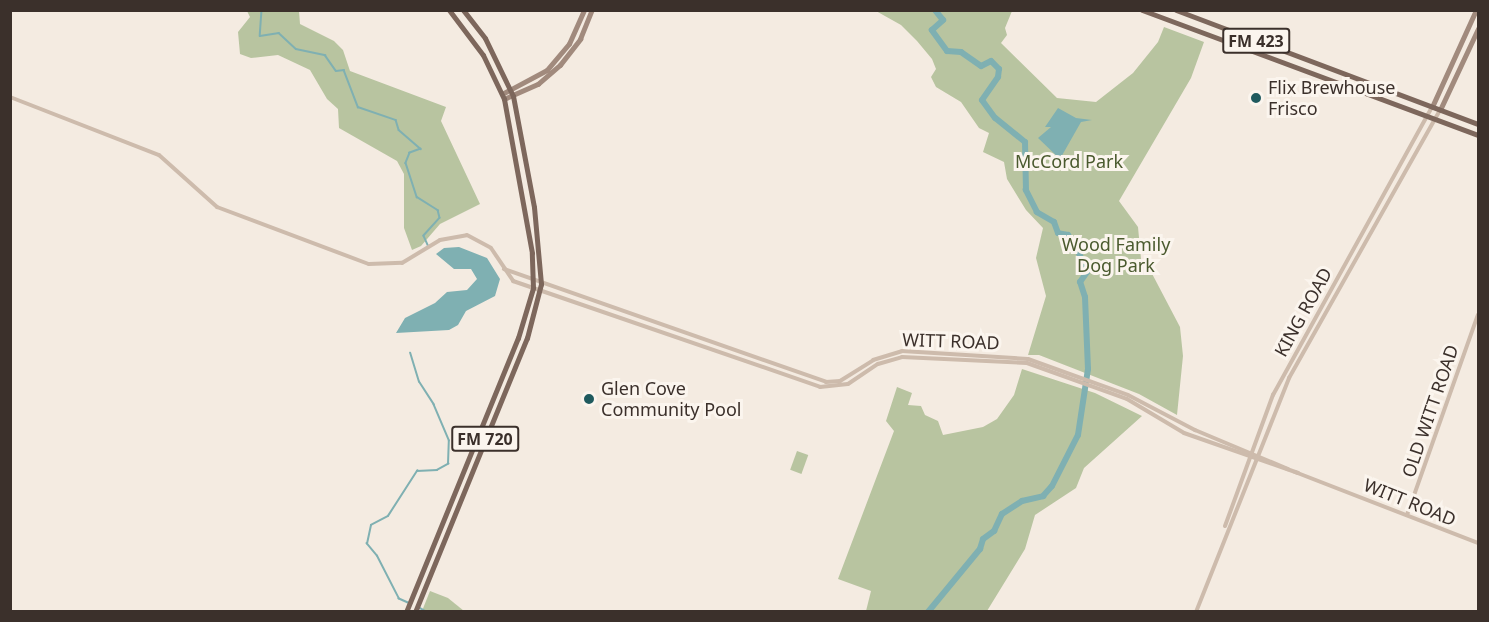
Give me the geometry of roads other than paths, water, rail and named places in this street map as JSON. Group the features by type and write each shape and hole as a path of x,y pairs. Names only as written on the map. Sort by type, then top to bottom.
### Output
{"main road":[{"path":"449,10 483,55 503,96 538,84 560,65 580,39 592,10"},
{"name":"FM 720","path":"415,612 527,338 540,287 540,250 512,93 485,38 463,10"},
{"path":"512,93 541,74 563,53 584,10"},
{"name":"FM 423","path":"1142,10 1479,135"},
{"name":"FM 423","path":"1176,10 1479,124"},
{"path":"1432,107 1476,10"},
{"path":"1440,110 1479,28"},
{"name":"FM 720","path":"406,612 518,338 533,284 515,153 503,96"},
{"path":"515,153 524,152"}],"street":[{"name":"WITT ROAD","path":"10,98 159,154 217,207 363,262 402,263 440,240 467,235 484,242 503,268 540,287 753,360 826,382 840,381 878,364 903,357 1027,363 1064,373"},
{"name":"KING ROAD","path":"1196,612 1248,458 1273,395 1432,107"},
{"name":"KING ROAD","path":"1221,541 1289,378 1440,110"},
{"path":"1404,159 1410,161"},
{"path":"1366,226 1372,230"},
{"path":"1327,295 1333,298"},
{"name":"OLD WITT ROAD","path":"1407,515 1479,315"},
{"name":"WITT ROAD","path":"864,370 889,353 956,352 1018,356 1132,399 1195,430 1250,453 1255,458"},
{"path":"956,352 956,359"},
{"name":"WITT ROAD","path":"1132,399 1184,433 1248,458 1255,458 1298,473 1479,543"}],"water":[{"path":"1058,108 1076,118 1092,120 1081,122 1060,159 1038,138 1051,127 1045,127"},
{"path":"459,247 487,258 500,279 495,296 466,311 458,325 449,330 396,333 405,318 435,303 447,292 467,290 477,279 471,269 454,269 436,254 444,248"}],"waterway":[{"path":"262,10 260,36 279,33 296,49 325,55 336,71 344,70 358,107 396,120 399,130 421,149 410,153 406,163 417,197 438,210 440,218 424,236 428,245"},
{"path":"928,612 980,549 983,539 994,531 1002,514 1022,501 1043,496 1052,486 1078,435 1088,369 1085,297 1080,282 1087,272 1079,253 1068,235 1058,233 1054,222 1037,212 1026,190 1025,142 995,118 982,100 998,77 999,69 991,61 981,66 961,52 947,51 932,30 943,20 935,10"},
{"path":"408,603 399,599 377,556 367,544 371,525 388,516 417,471 437,470 448,464 449,441 434,405 419,382 410,353"},
{"path":"420,608 427,612"}],"place":[{"name":"Flix Brewhouse Frisco","path":"1256,98"},
{"name":"Glen Cove Community Pool","path":"589,399"}],"park label":[{"name":"McCord Park","path":"1069,161"},
{"name":"Wood Family Dog Park","path":"1116,255"}]}
